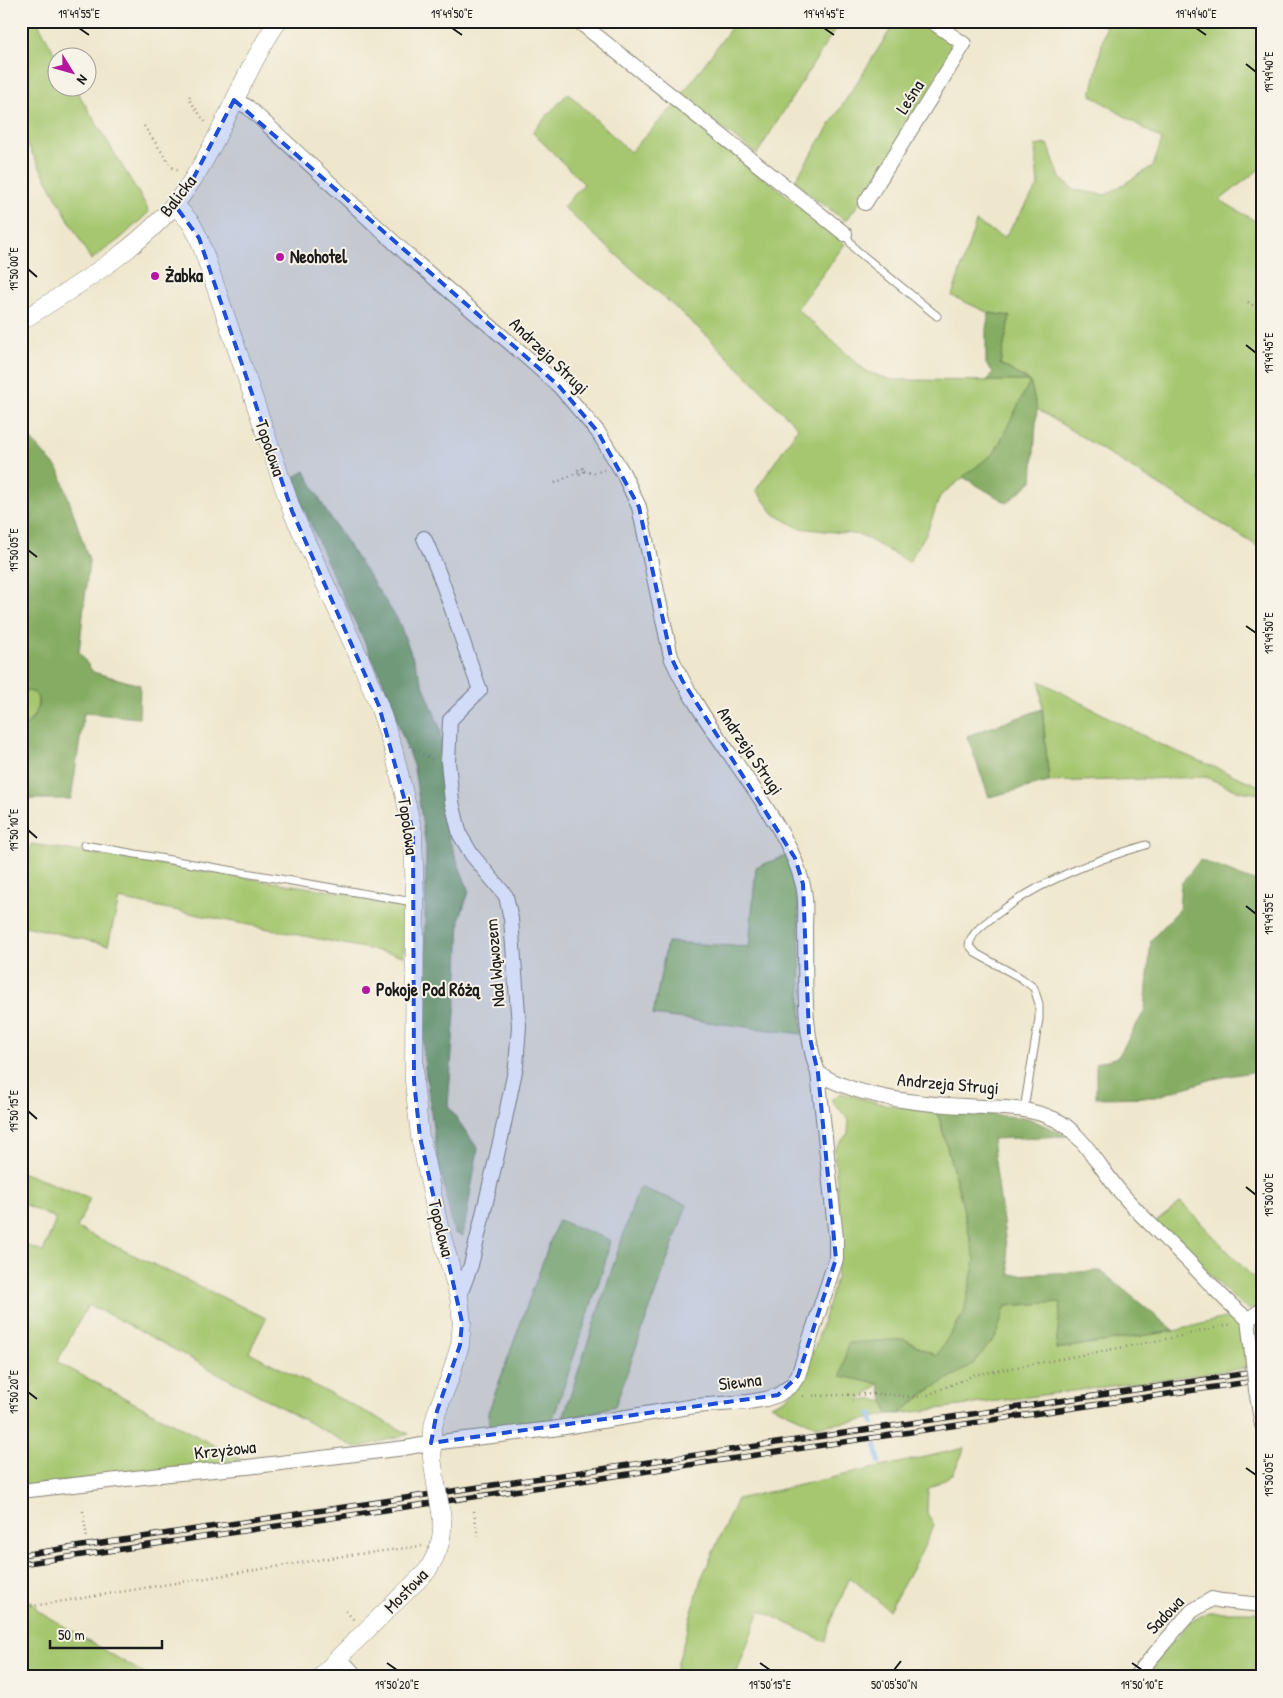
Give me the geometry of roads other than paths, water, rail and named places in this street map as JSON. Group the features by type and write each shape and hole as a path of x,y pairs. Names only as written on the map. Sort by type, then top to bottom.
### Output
{"street":[{"name":"Balicka","path":"21,321 94,273 142,238 174,204 194,177 260,49 278,21"},
{"path":"578,21 845,234"},
{"name":"Leśna","path":"865,204 964,44 931,21"},
{"name":"Andrzeja Strugi","path":"234,100 255,114 411,258 559,386 598,432 623,472 639,508 671,657 696,705 771,815 795,858 803,884 809,1034 813,1060 818,1074 834,1083 896,1099 962,1106 1024,1109 1066,1125 1077,1136 1138,1214 1248,1319"},
{"name":"Topolowa","path":"174,204 191,223 199,238 292,512 356,649 379,706 393,748 413,831 415,902 414,1081 420,1137 439,1226 459,1297 462,1322 460,1345 437,1411 432,1443 436,1484"},
{"name":"Nad Wąwozem","path":"424,538 441,578 461,640 480,690 450,720 448,762 452,802 460,835 472,855 506,896 512,918 519,1026 516,1066 471,1265 459,1297"},
{"name":"Siewna","path":"432,1443 552,1429 695,1406 766,1399 778,1395 792,1385 804,1363 836,1259 836,1238 818,1074"},
{"path":"1262,1310 1248,1319 1262,1425"},
{"name":"Krzyżowa","path":"21,1491 170,1474 247,1468 432,1443"},
{"name":"Mostowa","path":"321,1677 427,1571 434,1561 443,1530 436,1484"},
{"name":"Sadowa","path":"1135,1677 1192,1611 1212,1598 1222,1602 1262,1605"},
{"path":"339,1657 357,1677"}],"lane":[{"path":"845,234 855,249 937,316"},
{"path":"84,845 415,902"},
{"path":"1024,1109 1040,1018 1040,1004 1034,988 1022,978 977,954 969,945 970,938 977,930 1016,900 1080,867 1146,845"}],"waterway":[{"path":"871,1413 873,1423"},
{"path":"876,1445 879,1462"}],"railway":[{"path":"21,1555 1262,1371"},
{"path":"21,1564 1262,1380"}],"place":[{"name":"Neohotel","path":"280,257"},
{"name":"Żabka","path":"155,276"},
{"name":"Pokoje Pod Różą","path":"366,990"}]}
